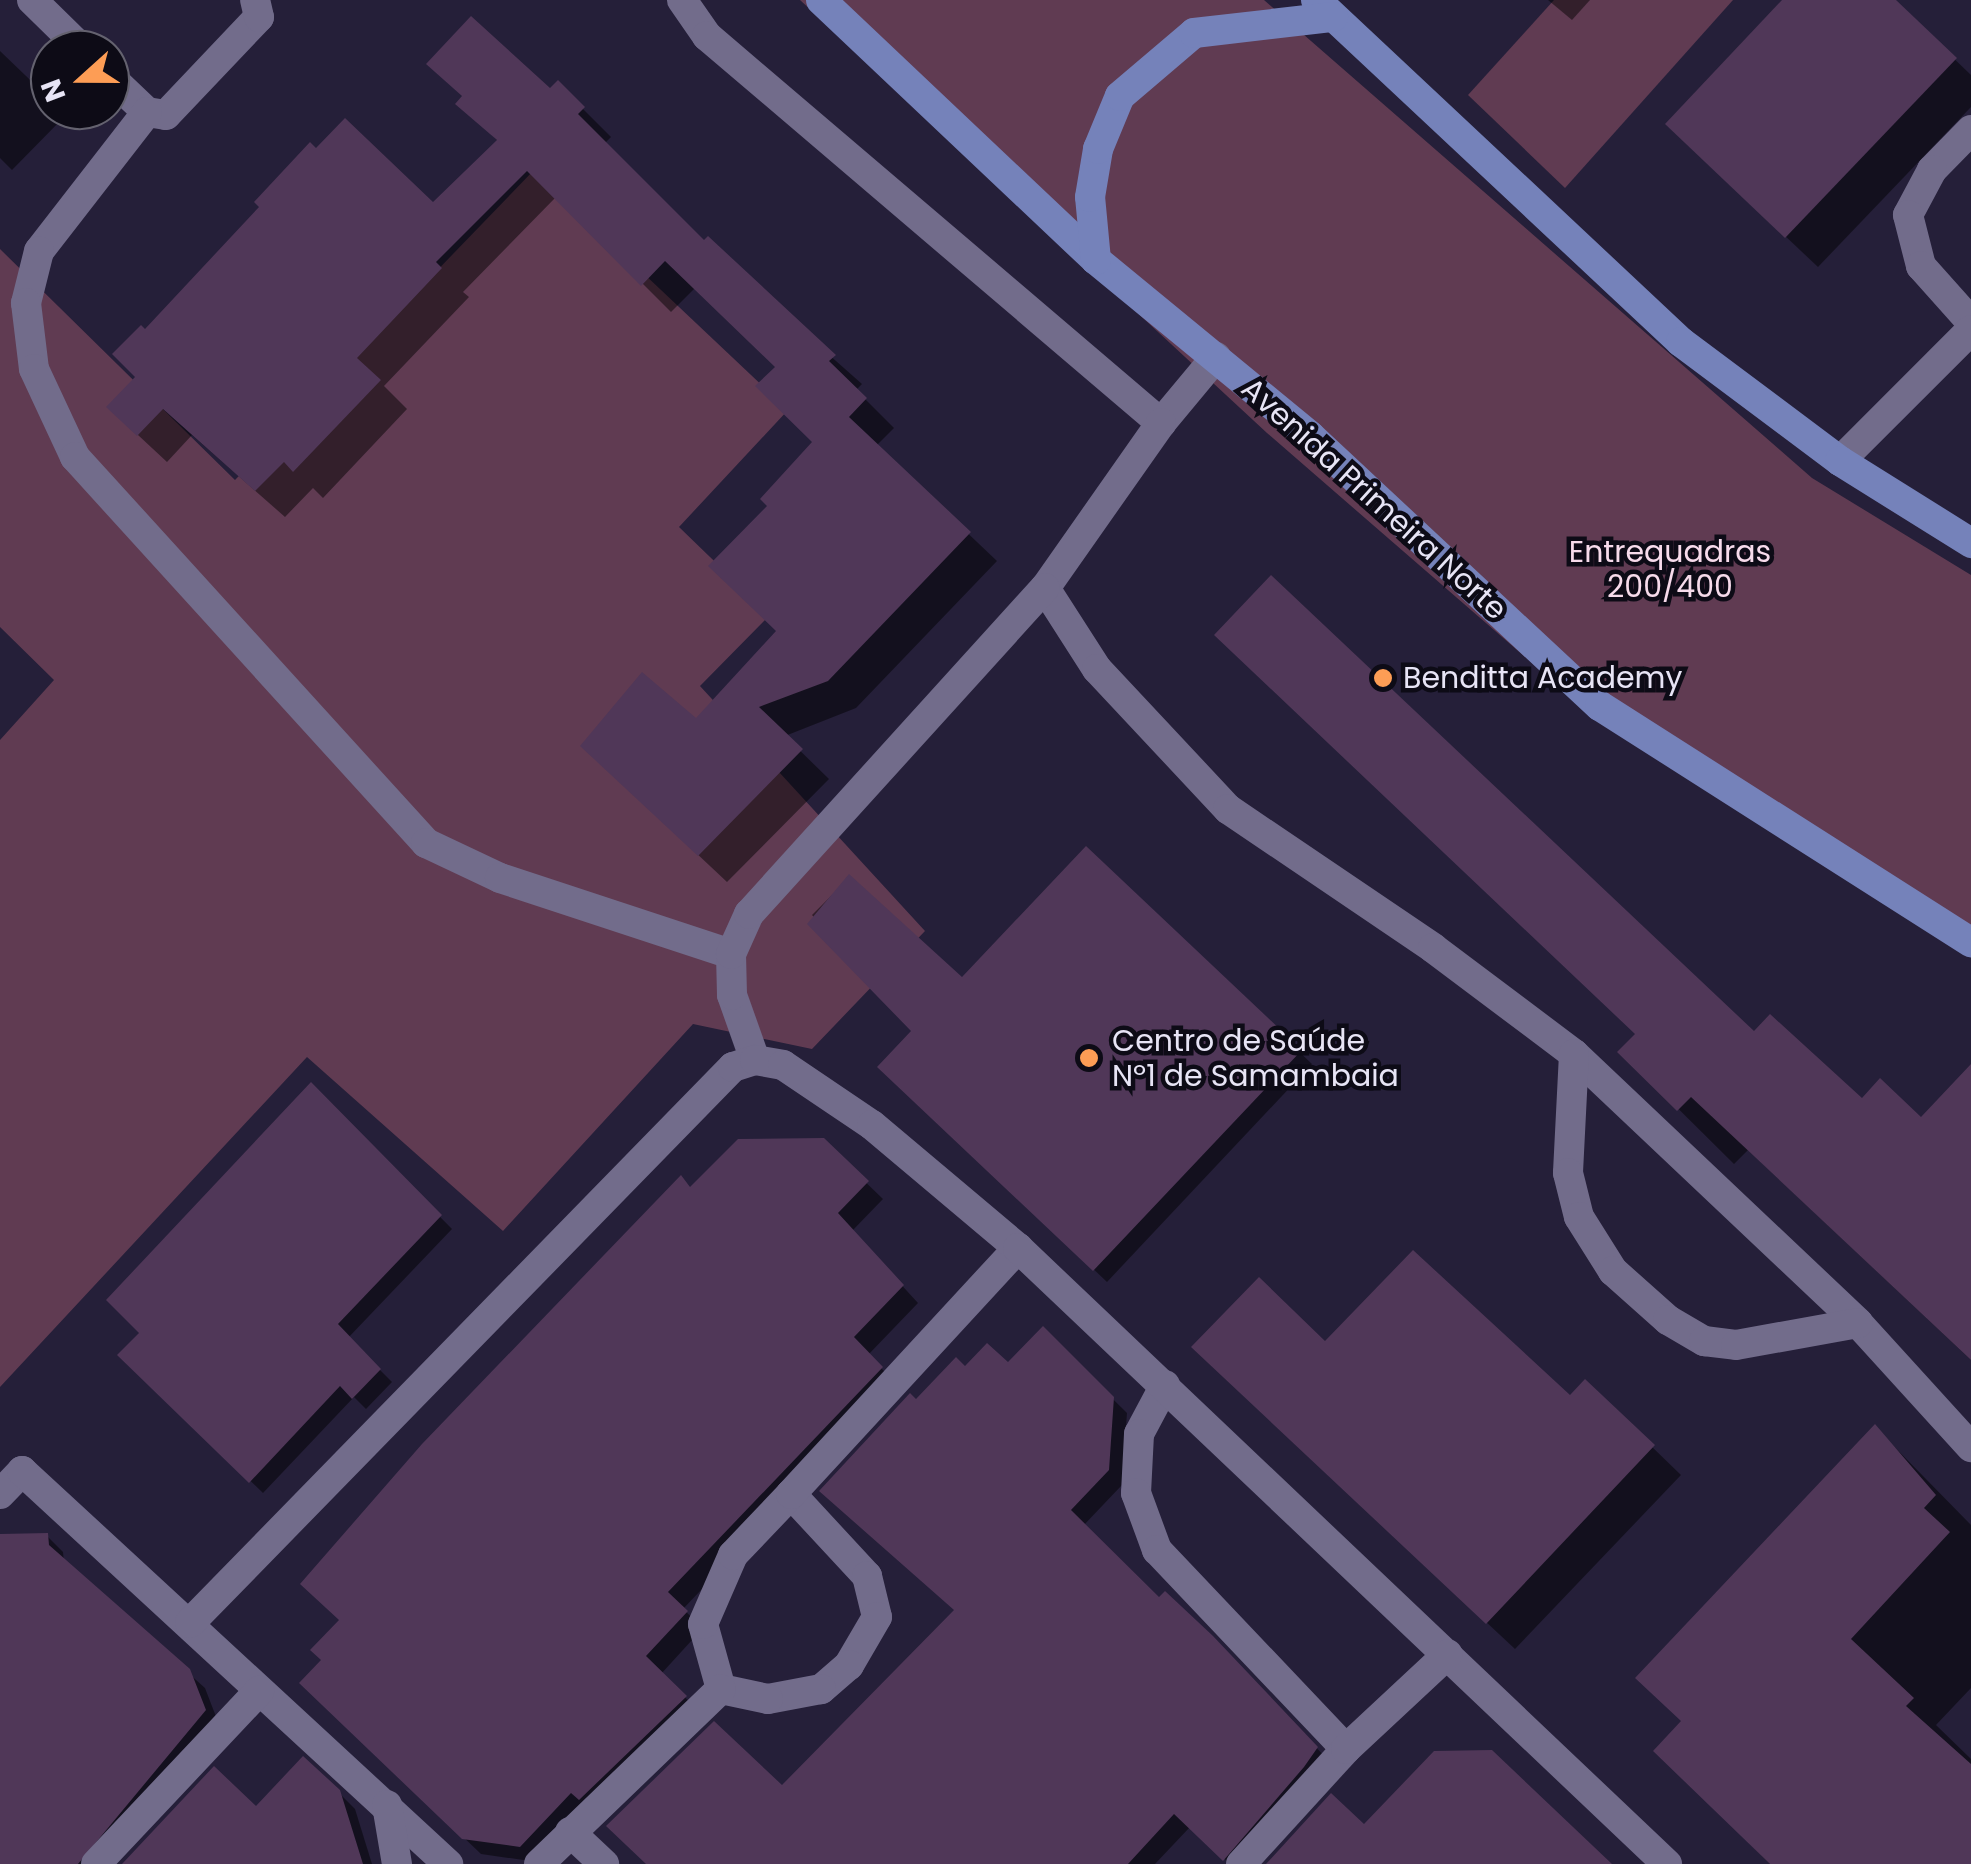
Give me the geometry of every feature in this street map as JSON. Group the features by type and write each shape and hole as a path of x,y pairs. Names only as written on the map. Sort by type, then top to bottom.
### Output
{"main road":[{"name":"Avenida Primeira Norte","path":"821,0 1096,260 1310,436 1600,706 1971,942"},
{"path":"1096,260 1093,181 1120,96 1194,34 1324,8 1681,342 1840,461 1971,543"}],"street":[{"path":"32,0 63,30"},
{"path":"130,95 147,112 166,114 259,17 255,0"},
{"path":"682,0 707,36 1160,424"},
{"path":"147,112 39,251 26,303 34,369 75,457 426,844 500,878 732,954"},
{"path":"1840,461 1971,326 1921,266 1908,216 1932,170 1971,130"},
{"path":"754,1060 732,994 732,954 750,914 1045,588 1160,424 1216,358"},
{"path":"1045,588 1141,722 1228,809 1574,1054 1858,1324 1971,1447"},
{"path":"1574,1054 1568,1173 1580,1217 1613,1271 1668,1320 1704,1341 1736,1345 1858,1324"},
{"path":"190,1623 733,1066 754,1060 783,1065 872,1125 1018,1248 1667,1864"},
{"path":"721,1688 703,1624 733,1556 1018,1248"},
{"path":"1166,1385 1139,1434 1136,1493 1157,1550 1346,1749"},
{"path":"0,1494 11,1464 190,1623 448,1864"},
{"path":"721,1688 768,1699 820,1688 849,1665 877,1617 867,1576 791,1494"},
{"path":"1241,1864 1346,1749 1448,1654"},
{"path":"539,1864 721,1688"},
{"path":"96,1864 259,1690"},
{"path":"387,1804 397,1864"},
{"path":"570,1832 604,1864"}],"green space":[{"name":"Entrequadras 200/400","path":"800,0 1264,0 1812,478 1971,575 1971,953 1593,716 1267,433"},
{"path":"1554,0 1733,0 1565,188 1468,95"},
{"path":"534,170 788,410 679,527 770,615 700,686 925,931 812,1049 693,1024 503,1231 307,1057 0,1387 0,740 54,680 0,627 0,249 235,480"}],"building":[{"path":"1782,0 1896,0 1957,58 1785,238 1665,124"},
{"path":"471,16 550,88 558,80 585,107 578,114 704,240 708,236 836,355 829,361 867,398 849,417 971,532 828,681 759,707 803,749 698,856 580,746 642,672 696,718 776,631 708,566 767,506 760,499 812,442 755,386 775,367 665,261 641,286 527,171 436,262 442,268 357,358 381,380 293,472 284,462 255,491 163,409 137,436 106,407 135,377 112,354 141,325 145,329 259,207 254,202 310,142 316,148 345,118 433,202 497,140 455,104 462,96 426,64"},
{"path":"1271,575 1754,1031 1770,1014 1862,1098 1880,1078 1921,1117 1971,1064 1971,1360 1691,1097 1677,1111 1617,1052 1635,1034 1214,635"},
{"name":"Centro de Saúde Nº1 de Samambaia","path":"1086,846 1302,1050 1093,1271 877,1067 911,1031 807,924 849,874 962,977"},
{"path":"311,1082 442,1215 338,1324 381,1369 352,1399 340,1386 249,1483 117,1355 139,1333 106,1300"},
{"path":"824,1138 869,1181 838,1213 904,1285 854,1337 883,1367 668,1592 688,1611 646,1656 687,1696 579,1800 571,1793 520,1847 462,1839 299,1683 321,1660 310,1650 339,1620 300,1584 422,1444 681,1175 690,1187 738,1139"},
{"path":"1413,1250 1570,1395 1585,1379 1655,1445 1486,1624 1191,1347 1259,1277 1325,1341"},
{"path":"1043,1326 1114,1397 1109,1470 1071,1510 1159,1597 1165,1591 1213,1636 1318,1747 1304,1767 1223,1861 1174,1814 1128,1864 646,1864 606,1826 714,1721 782,1785 954,1610 819,1491 910,1393 916,1399 956,1357 965,1366 987,1343 1008,1362"},
{"path":"1875,1424 1936,1495 1924,1508 1950,1532 1851,1639 1914,1698 1906,1706 1971,1764 1971,1864 1770,1864 1653,1751 1681,1721 1635,1678"},
{"path":"48,1533 49,1545 190,1669 206,1710 78,1864 0,1864 0,1534"},
{"path":"1492,1750 1612,1864 1266,1864 1331,1793 1364,1824 1434,1751"},
{"path":"303,1756 340,1790 363,1864 122,1864 214,1766 256,1806"}],"place":[{"name":"Benditta Academy","path":"1383,678"},
{"name":"Centro de Saúde Nº1 de Samambaia","path":"1089,1058"}]}
